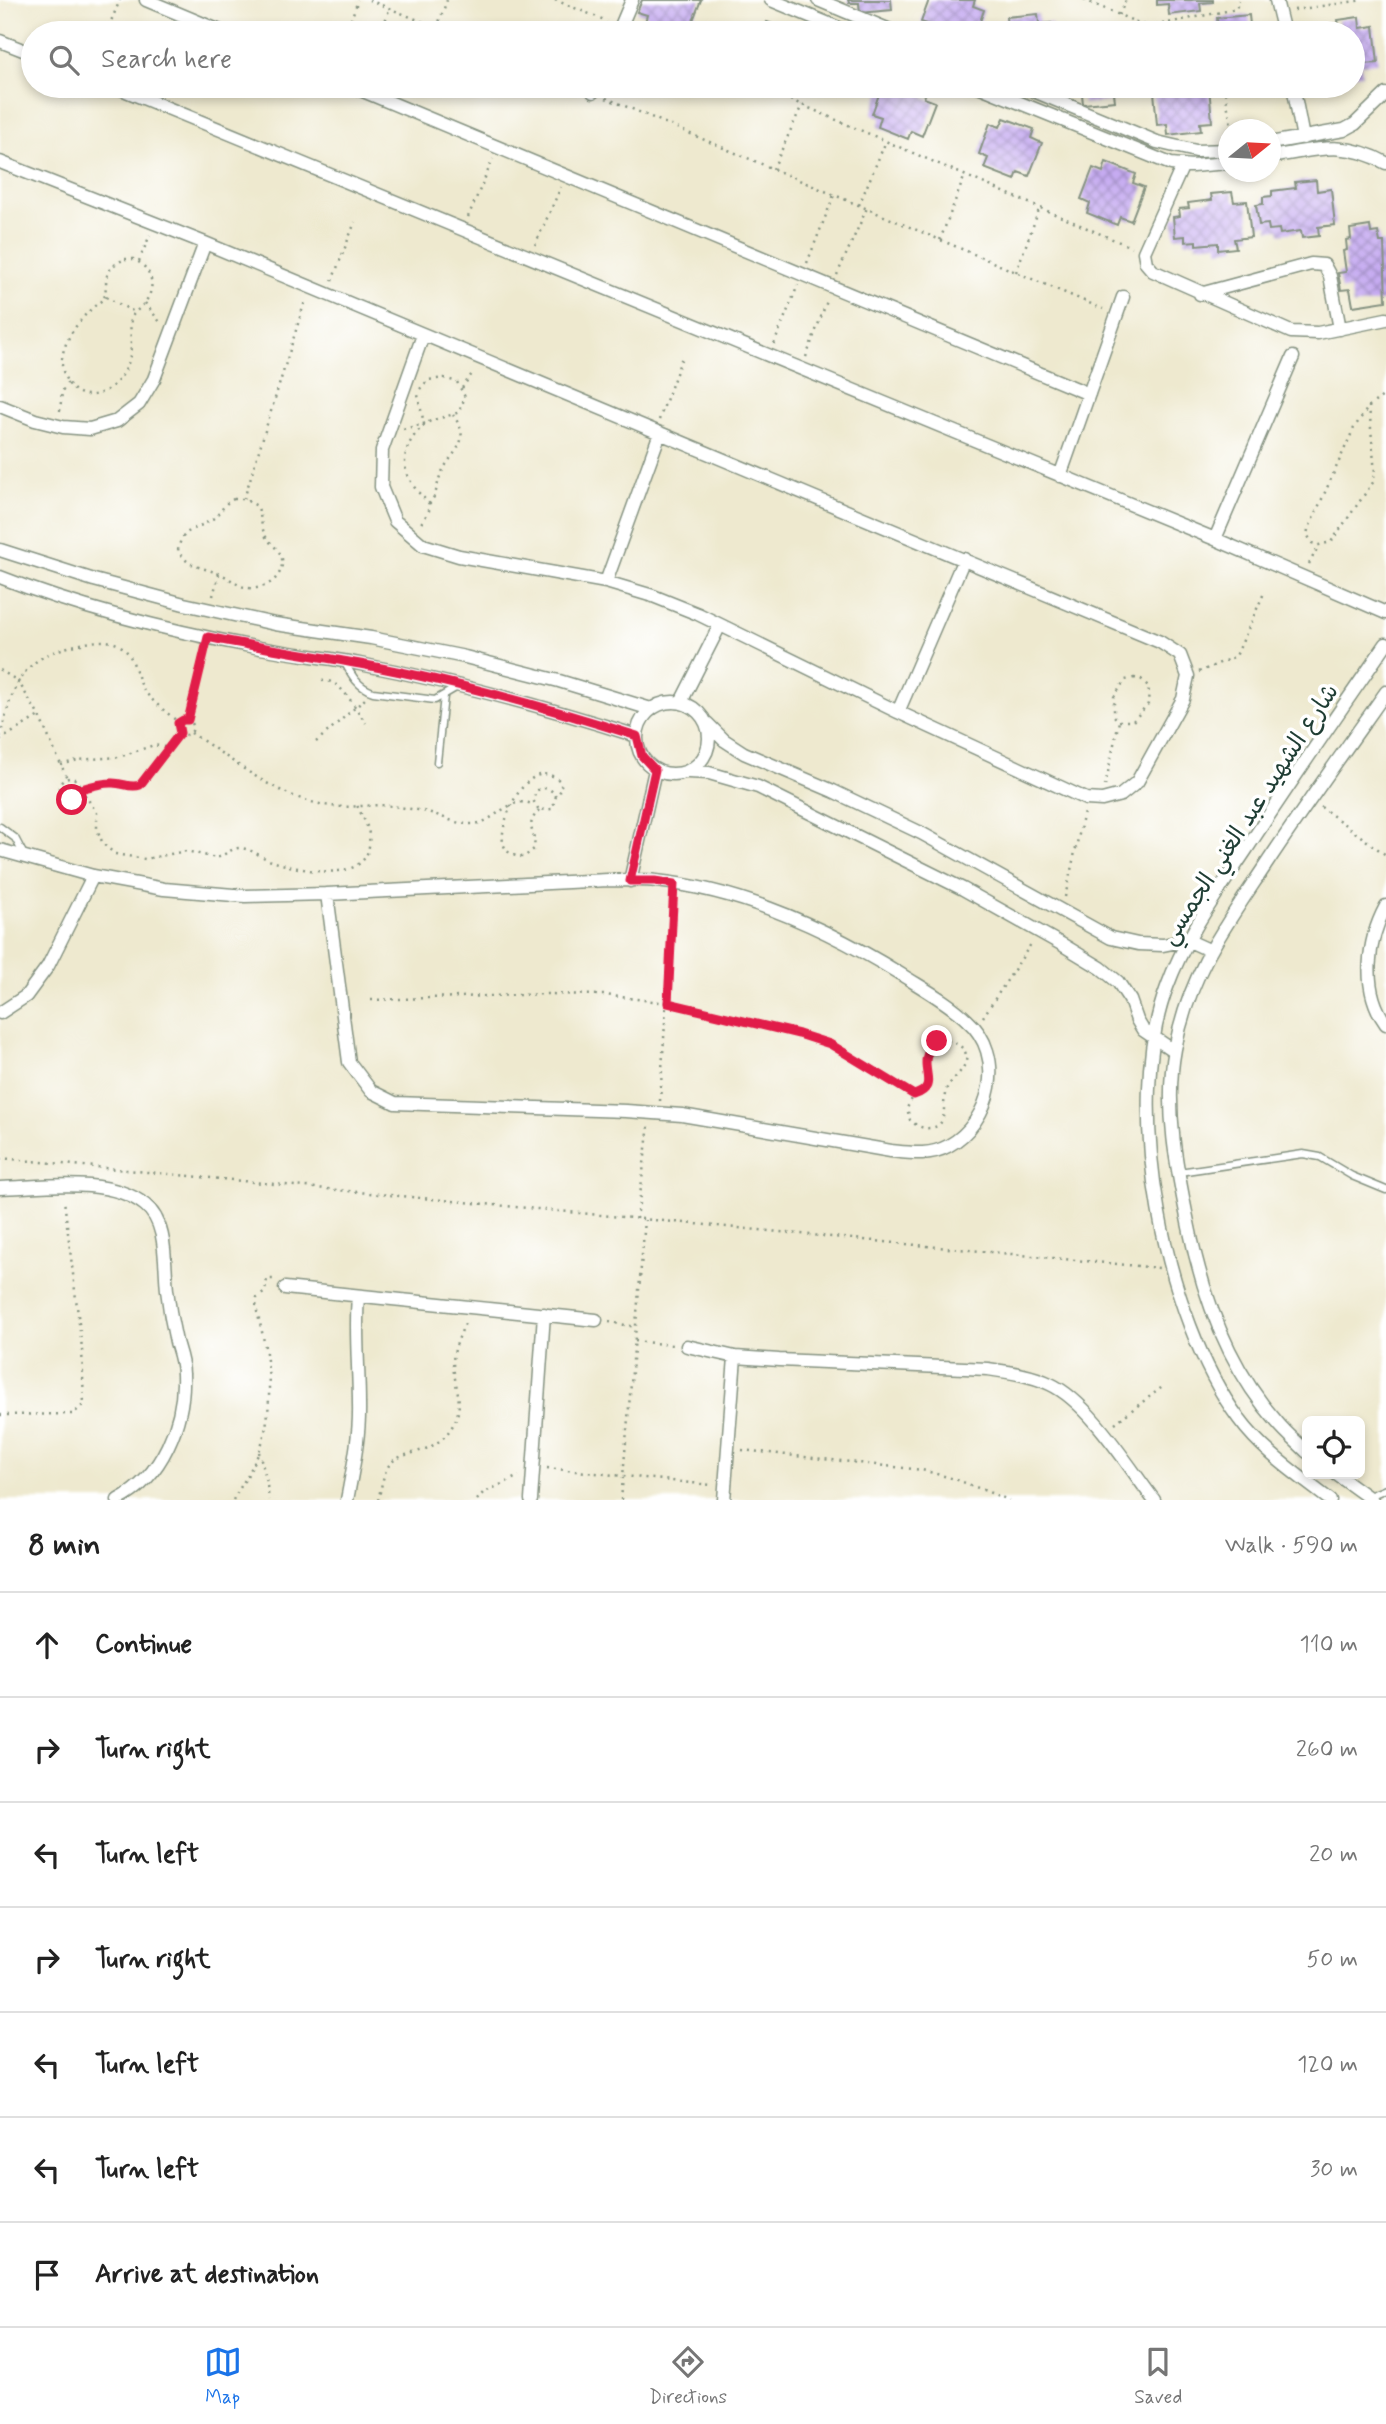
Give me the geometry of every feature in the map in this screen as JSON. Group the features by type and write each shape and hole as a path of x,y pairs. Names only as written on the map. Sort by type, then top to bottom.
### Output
{"street":[{"path":"146,0 196,21"},
{"path":"623,21 632,0"},
{"path":"771,0 823,21"},
{"path":"818,0 868,21"},
{"path":"837,21 842,10"},
{"path":"0,40 21,49"},
{"path":"1281,142 1343,130 1355,124 1386,94"},
{"path":"143,98 1215,539 1386,613"},
{"path":"380,98 1089,394"},
{"path":"1007,98 1171,164 1218,163"},
{"path":"1051,98 1157,142 1196,151 1218,150"},
{"path":"1295,98 1303,138"},
{"path":"1355,124 1359,150"},
{"path":"1281,155 1343,147 1359,150 1386,163"},
{"path":"0,162 205,243 1160,642 1180,655 1188,676 1183,699 1138,782 1121,795 1102,800 1086,799 898,712 720,625 653,596 606,582 459,556 423,545 396,521 381,486 382,450 422,335"},
{"path":"1183,165 1144,253 1146,263 1153,271 1291,332 1306,334 1386,319"},
{"path":"0,406 35,420 63,427 90,429 117,421 139,404 154,379 205,243"},
{"path":"1200,294 1311,264 1324,265 1331,276 1340,328"},
{"path":"1060,477 1123,297"},
{"path":"1215,539 1293,357"},
{"path":"606,582 657,432"},
{"path":"0,550 93,580 210,610 465,657 559,681 651,709"},
{"path":"898,712 964,559"},
{"path":"0,577 89,606 208,637 460,685 560,711 637,736"},
{"path":"681,702 720,625"},
{"name":"شارع الشهيد عبد الغني الجمسي","path":"1330,1500 1267,1452 1239,1420 1215,1381 1192,1335 1172,1270 1154,1187 1150,1087 1154,1037 1166,990 1187,940 1386,644"},
{"name":"شارع الشهيد عبد الغني الجمسي","path":"1302,1447 1276,1422 1245,1381 1221,1336 1191,1239 1172,1111 1174,1051 1193,985 1209,950 1309,799 1386,692"},
{"path":"1174,1051 1143,1030 1130,1000 1118,982 1101,968 1040,931 895,854 758,787 709,773 688,772 677,775 655,770 642,756 637,736 644,717 660,704 681,702 701,714 724,740 744,753 921,833 1111,938 1138,944 1187,940 1209,950"},
{"path":"688,772 705,757 710,734 707,723"},
{"path":"630,881 655,770"},
{"path":"0,850 93,876 164,889 245,896 655,881 756,904 813,926 872,957 919,985 968,1020 976,1029 988,1054 991,1081 985,1108 970,1130 948,1146 922,1154 655,1113 395,1103 371,1091 349,1062 327,894"},
{"path":"0,1013 26,996 48,966 93,876"},
{"path":"1386,906 1378,920 1369,953 1370,986 1386,1024"},
{"path":"0,1188 62,1186 109,1189 130,1194 148,1207 160,1226 171,1315 183,1372 180,1409 170,1440 155,1470 118,1500"},
{"path":"285,1288 596,1320"},
{"path":"347,1500 356,1451 359,1406 355,1324 358,1296"},
{"path":"531,1500 544,1314"},
{"path":"687,1346 735,1357 988,1369 1021,1374 1052,1385 1078,1403 1154,1500"},
{"path":"724,1500 735,1357"},
{"path":"1343,1479 1370,1498"}],"lane":[{"path":"344,661 356,681 373,692 435,700 460,685"},
{"path":"437,762 444,696"},
{"path":"0,827 15,838 25,858"},
{"path":"1180,1172 1303,1154 1320,1157 1386,1190"},
{"path":"1370,1498 1386,1489"}],"path":[{"path":"111,21 120,0"},
{"path":"350,21 359,0"},
{"path":"440,21 447,0"},
{"path":"555,0 600,21"},
{"path":"1084,0 1134,21"},
{"path":"1119,15 1126,0"},
{"path":"1177,21 1236,9 1239,0"},
{"path":"1278,6 1363,0"},
{"path":"372,1 420,21"},
{"path":"386,21 390,9"},
{"path":"615,98 774,169 1117,315"},
{"path":"786,98 1144,253"},
{"path":"1226,98 1230,119"},
{"path":"774,169 802,105"},
{"path":"859,205 886,141"},
{"path":"463,230 498,147"},
{"path":"940,240 965,175"},
{"path":"529,257 566,176"},
{"path":"1016,272 1040,207"},
{"path":"327,295 355,222"},
{"path":"139,261 155,223"},
{"path":"125,259 139,261 152,278 150,293 145,303 134,312 130,324 132,344 122,375 113,387 103,394 90,395 78,390 68,381 63,371 62,359 72,332 82,317 106,296 104,279 110,268 125,259"},
{"path":"244,499 309,287"},
{"path":"106,296 134,312"},
{"path":"145,303 152,314 172,330"},
{"path":"657,432 682,357"},
{"path":"462,388 480,359"},
{"path":"388,431 424,424 459,412 464,403 462,388 457,382 434,378 423,384 418,391 424,424 407,447 403,461 414,488 429,504"},
{"path":"63,427 60,404 68,381"},
{"path":"1369,406 1374,481 1331,542 1319,545 1309,540 1308,530 1354,428 1369,406 1386,394"},
{"path":"409,533 425,519 429,504 436,494 440,475 455,455 460,443 461,431 453,415"},
{"path":"244,499 251,501 258,508 263,530 281,555 282,567 274,579 258,588 244,587 219,574 188,564 178,551 179,543 186,532 215,517 225,503 244,499"},
{"path":"1303,577 1319,545"},
{"path":"210,610 219,574"},
{"path":"1188,676 1236,656 1264,593"},
{"path":"188,720 208,637"},
{"path":"0,738 12,693 30,664 75,645 110,642 120,646 128,653 146,692 178,723 180,733 140,785 132,788 110,783 81,789"},
{"path":"0,670 18,681 39,716 66,778"},
{"path":"1141,679 1149,687 1148,705 1133,721 1119,721 1114,716 1113,709 1116,691 1125,680 1141,679"},
{"path":"322,681 336,683 366,723"},
{"path":"316,742 373,692"},
{"path":"0,738 39,716"},
{"path":"178,723 188,720"},
{"path":"188,720 192,724 191,733"},
{"path":"1102,800 1119,721"},
{"path":"180,733 191,733"},
{"path":"191,733 248,772 289,795 341,808 374,804 395,806 429,812 471,825 487,821 513,804 527,802 539,810 552,809 556,796 562,789 560,781 552,776 539,775 524,783 513,804 503,842 508,852 519,858 528,856 534,849 535,840 530,823 539,810"},
{"path":"61,765 78,760 119,757 154,745 170,748"},
{"path":"66,778 59,784 59,794 63,798 77,798 81,789"},
{"path":"66,778 78,781 97,813 97,829 103,844 115,855 145,859 186,851 216,858 231,849 241,848 294,867 328,872 345,870 359,864 369,848 368,830 357,805"},
{"path":"534,805 534,795 540,789 550,789 556,796"},
{"path":"1062,911 1086,799"},
{"path":"1309,799 1386,855"},
{"path":"637,1219 655,1113 668,1003 674,884"},
{"path":"976,1029 1040,931"},
{"path":"371,1000 604,995 668,1003 830,1044 914,1095 921,1093 927,1086 929,1077 925,1059 929,1049 941,1040 949,1040 961,1046 966,1062 945,1093 944,1117 940,1124 934,1128 923,1128 910,1120 907,1108 914,1095"},
{"path":"0,1158 1172,1270"},
{"path":"0,1415 73,1414 84,1404 82,1348 62,1186"},
{"path":"621,1500 645,1220"},
{"path":"233,1500 259,1452 264,1434 269,1391 266,1349 256,1308 257,1298 265,1292 267,1279 274,1277 285,1288"},
{"path":"378,1500 390,1464 398,1458 424,1451 440,1442 454,1424 459,1407 459,1389 453,1362 454,1354 472,1307"},
{"path":"596,1320 636,1327"},
{"path":"635,1341 687,1346"},
{"path":"1103,1433 1165,1385"},
{"path":"727,1449 922,1470 955,1479 1009,1500"},
{"path":"259,1452 267,1478 269,1500"},
{"path":"477,1500 483,1493 525,1473 533,1466 725,1486"}],"building":[{"path":"642,0 701,0 693,21 645,21 647,15 637,12"},
{"path":"848,0 891,0 892,10 860,13 859,3 849,3"},
{"path":"929,0 975,0 973,6 984,10 980,21 921,21"},
{"path":"1157,0 1213,2 1200,3 1201,11 1169,15 1168,4 1157,5"},
{"path":"1038,14 1039,21 1006,21 1006,17"},
{"path":"1249,15 1250,21 1217,21 1217,18"},
{"path":"1359,17 1359,21 1338,21"},
{"path":"1374,26 1378,63 1365,64 1365,27"},
{"path":"878,98 924,98 935,102 922,136 911,131 908,139 878,127 881,117 872,114"},
{"path":"1082,98 1115,98 1115,101 1083,104"},
{"path":"1155,98 1210,98 1212,122 1200,123 1201,131 1168,135 1167,124 1157,125"},
{"path":"1004,118 1034,129 1031,138 1042,143 1029,176 1018,172 1015,180 984,168 988,158 979,154 990,123 1000,127"},
{"path":"1106,162 1136,174 1133,183 1144,187 1131,221 1120,217 1117,225 1087,213 1090,203 1081,199 1093,168 1103,172"},
{"path":"1316,180 1317,191 1331,189 1335,225 1318,227 1319,236 1302,238 1301,231 1280,234 1279,229 1269,230 1268,224 1259,225 1256,205 1263,204 1263,197 1272,196 1272,191 1296,188 1295,182"},
{"path":"1232,192 1234,202 1247,201 1251,237 1234,239 1236,248 1218,250 1218,243 1196,245 1196,241 1185,242 1185,236 1175,237 1173,217 1180,216 1179,209 1189,208 1188,203 1212,200 1211,194"},
{"path":"1370,226 1371,233 1378,232 1380,242 1384,242 1386,301 1353,306 1350,289 1341,290 1338,273 1346,272 1343,251 1347,250 1346,240 1351,239 1350,229"}],"route":[{"path":"72,800 77,798 81,789 95,785 118,783 132,788 140,785 180,733 178,723 188,720 208,637 255,648 358,663 460,685 560,711 637,736 642,756 655,770 630,881 674,884 668,1003 830,1044 914,1095 921,1093 927,1086 929,1077 925,1059 929,1049 937,1041"}]}
